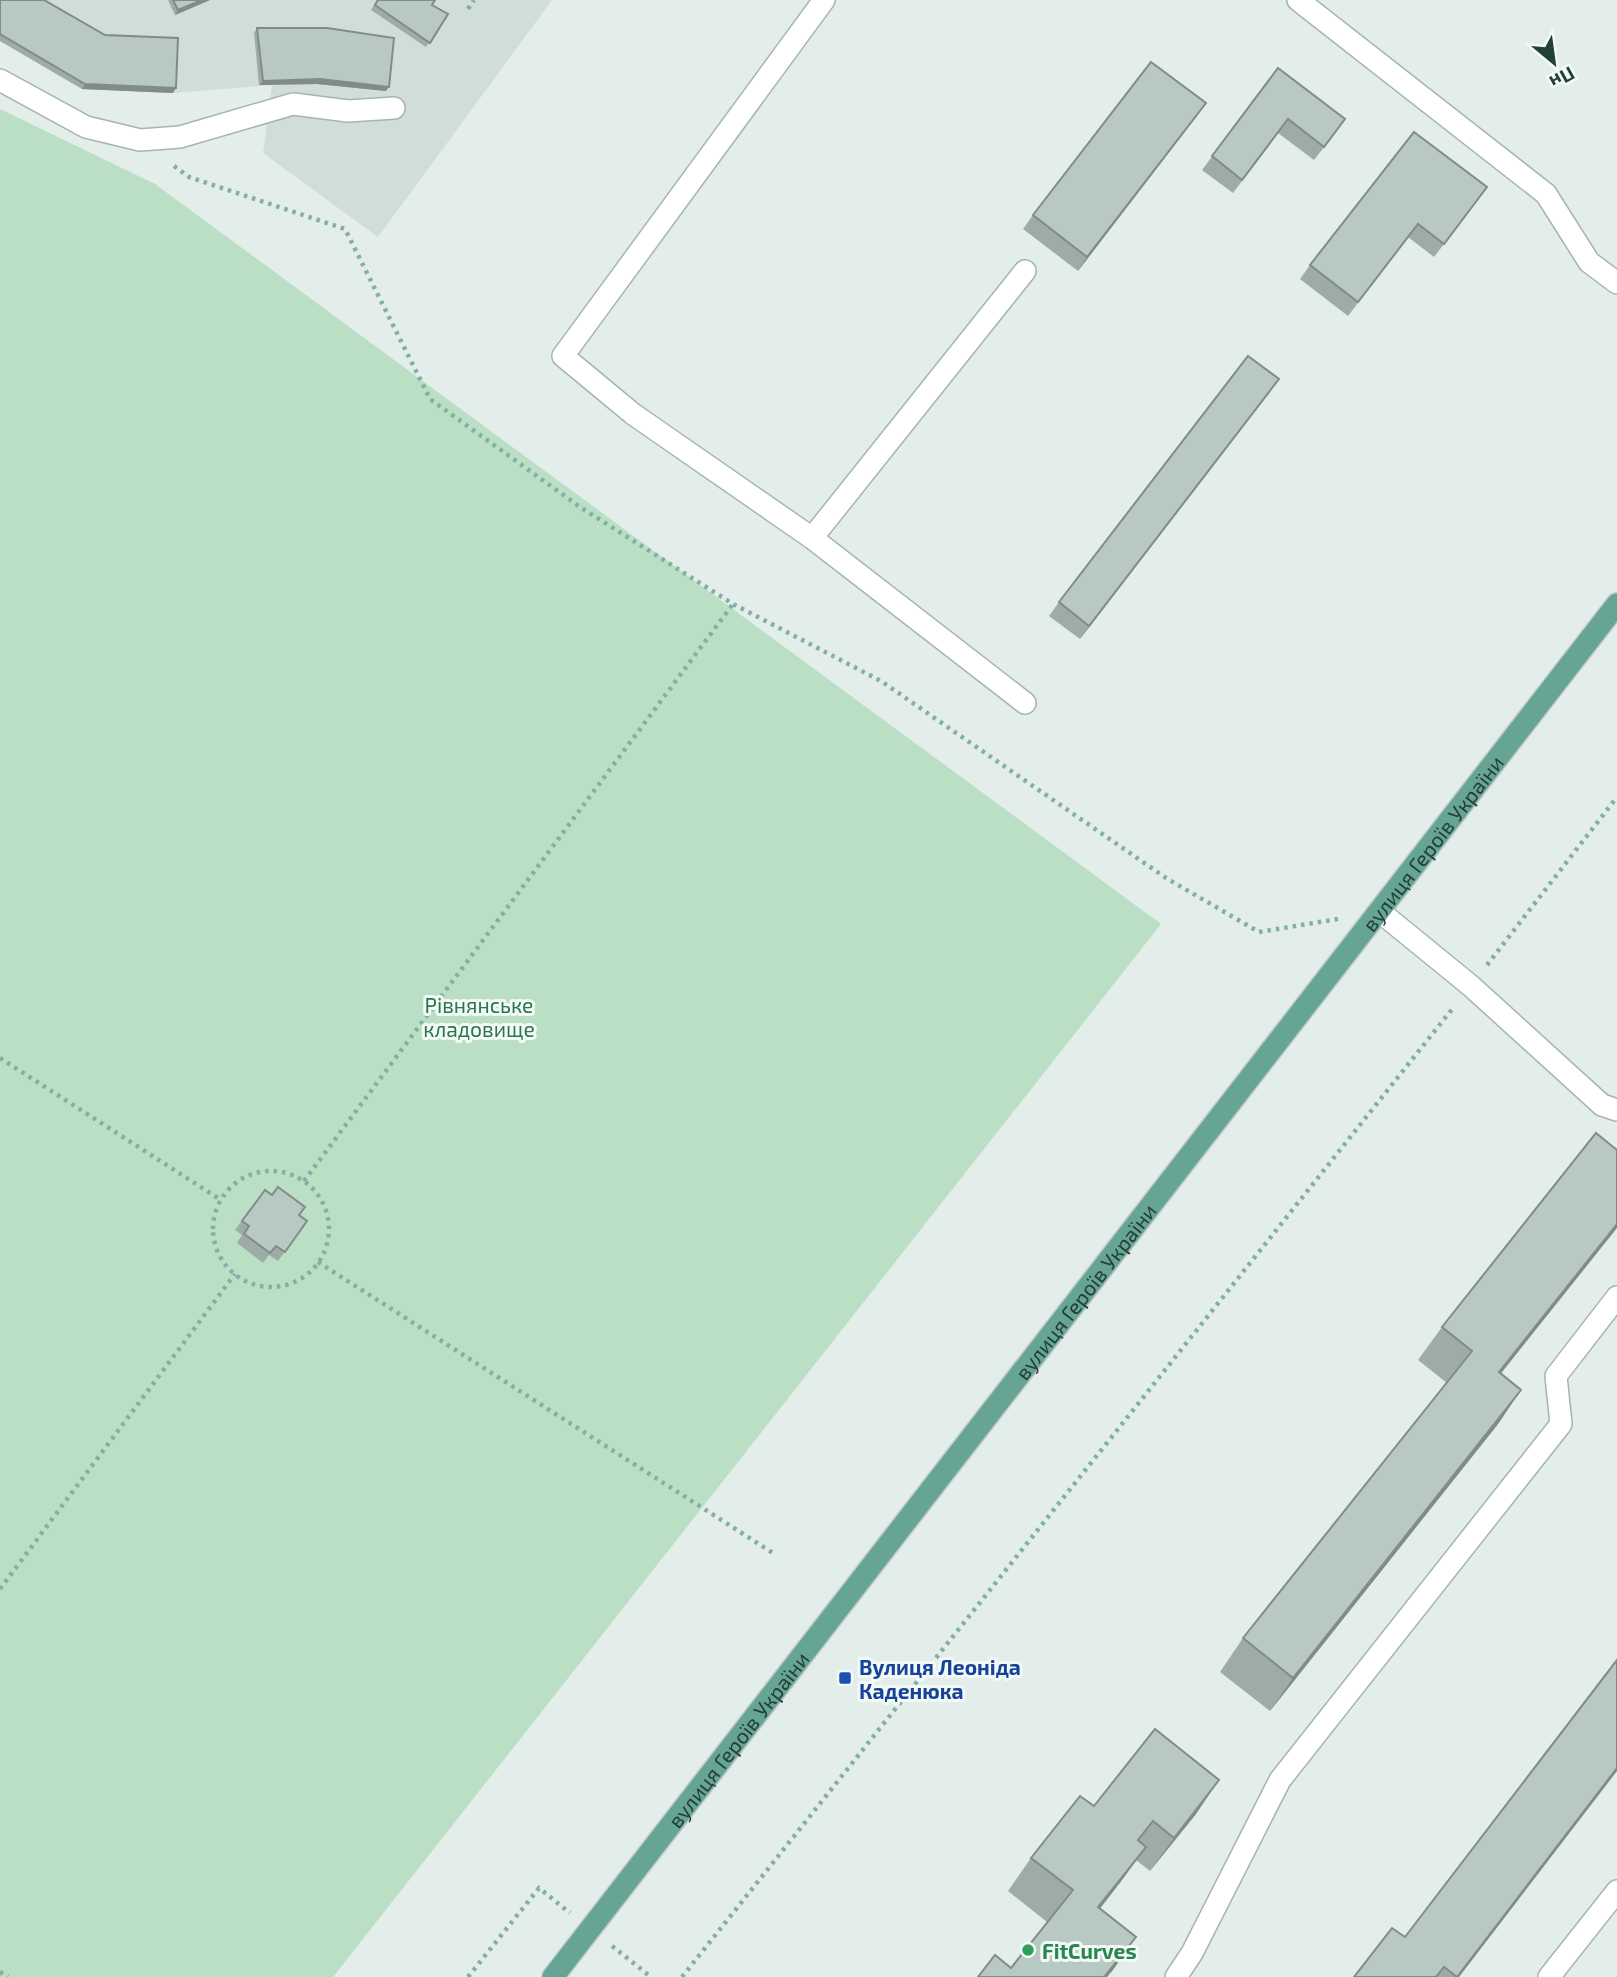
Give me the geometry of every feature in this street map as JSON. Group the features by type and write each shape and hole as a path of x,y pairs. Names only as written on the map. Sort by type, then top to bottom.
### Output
{"main road":[{"name":"вулиця Героїв України","path":"563,1974 1617,604"}],"lane":[{"path":"824,0 563,356 633,414 812,538 1025,703"},
{"path":"1298,0 1546,194 1589,262 1617,283"},
{"path":"0,80 86,127 140,140 180,137 293,104 348,111 394,108"},
{"path":"812,538 1025,271"},
{"path":"1379,911 1471,986 1602,1105 1617,1110"},
{"path":"1176,1977 1192,1954 1280,1780 1561,1424 1556,1376 1617,1297"},
{"path":"1549,1977 1617,1891"}],"path":[{"path":"468,9 474,0"},
{"path":"140,140 189,177 345,229 430,399 580,507 733,604 881,681 1166,878 1259,932 1379,911"},
{"path":"304,1181 733,604"},
{"path":"682,1977 1471,986 1617,797"},
{"path":"0,1058 221,1199"},
{"path":"279,1171 304,1181 319,1197 328,1219 327,1241 318,1262 301,1278 279,1286 256,1284 235,1274 220,1256 213,1234 216,1210 229,1188 252,1174 279,1171"},
{"path":"318,1262 774,1553"},
{"path":"0,1589 235,1274"},
{"path":"468,1977 539,1888"},
{"path":"0,1972 8,1977"}],"shaded area":[{"path":"0,0 552,0 378,237 263,153 272,85 173,93 82,89 0,41"}],"green space":[{"name":"Рівнянське кладовище","path":"0,109 155,184 1161,924 333,1977 0,1977"}],"building":[{"path":"0,0 44,0 105,35 178,38 176,88 85,84 0,34"},
{"path":"173,0 202,0 178,10"},
{"path":"378,0 435,0 432,5 448,14 430,43 375,5"},
{"path":"257,28 327,28 394,38 389,87 320,79 263,81"},
{"path":"1151,62 1206,103 1087,257 1033,215"},
{"path":"1278,68 1345,119 1324,147 1288,119 1242,180 1212,156"},
{"path":"1414,132 1487,187 1444,244 1418,224 1358,302 1310,265"},
{"path":"1248,356 1279,379 1089,626 1059,602"},
{"path":"1596,1133 1617,1150 1617,1224 1499,1372 1521,1390 1293,1678 1243,1638 1472,1351 1442,1327"},
{"path":"278,1187 305,1207 299,1215 307,1221 285,1252 276,1246 270,1253 244,1234 249,1226 242,1221 265,1190 272,1195"},
{"path":"1617,1660 1617,1768 1457,1977 1444,1967 1436,1977 1354,1977 1392,1928 1405,1937"},
{"path":"1155,1729 1219,1780 1174,1838 1153,1821 1138,1840 1146,1847 1098,1907 1136,1937 1104,1977 978,1977 995,1955 1011,1968 1073,1890 1031,1858 1080,1796 1094,1806"}],"place":[{"name":"Вулиця Леоніда Каденюка","path":"845,1678"},
{"name":"FitCurves","path":"1028,1950"}]}
